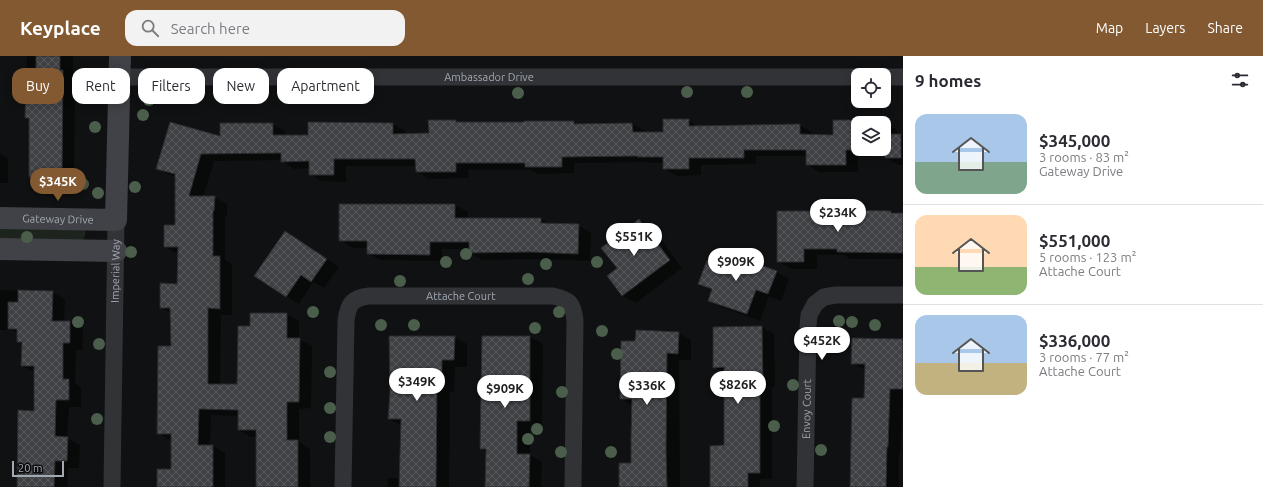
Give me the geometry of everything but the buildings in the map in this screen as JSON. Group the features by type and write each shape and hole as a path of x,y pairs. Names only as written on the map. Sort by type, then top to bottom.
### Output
{"street":[{"name":"Ambassador Drive","path":"120,66 851,76"},
{"name":"Imperial Way","path":"112,487 120,66"},
{"path":"891,76 903,76"},
{"name":"Gateway Drive","path":"0,218 116,220"},
{"path":"0,249 116,251"},
{"name":"Envoy Court","path":"805,487 809,315 815,304 824,298 836,295 903,294"},
{"name":"Attache Court","path":"343,487 347,312 351,303 360,297 369,296 553,296 563,298 570,303 574,311 575,320 573,487"}],"shaded area":[{"path":"0,224 85,230 85,237 82,241 0,241"}]}
